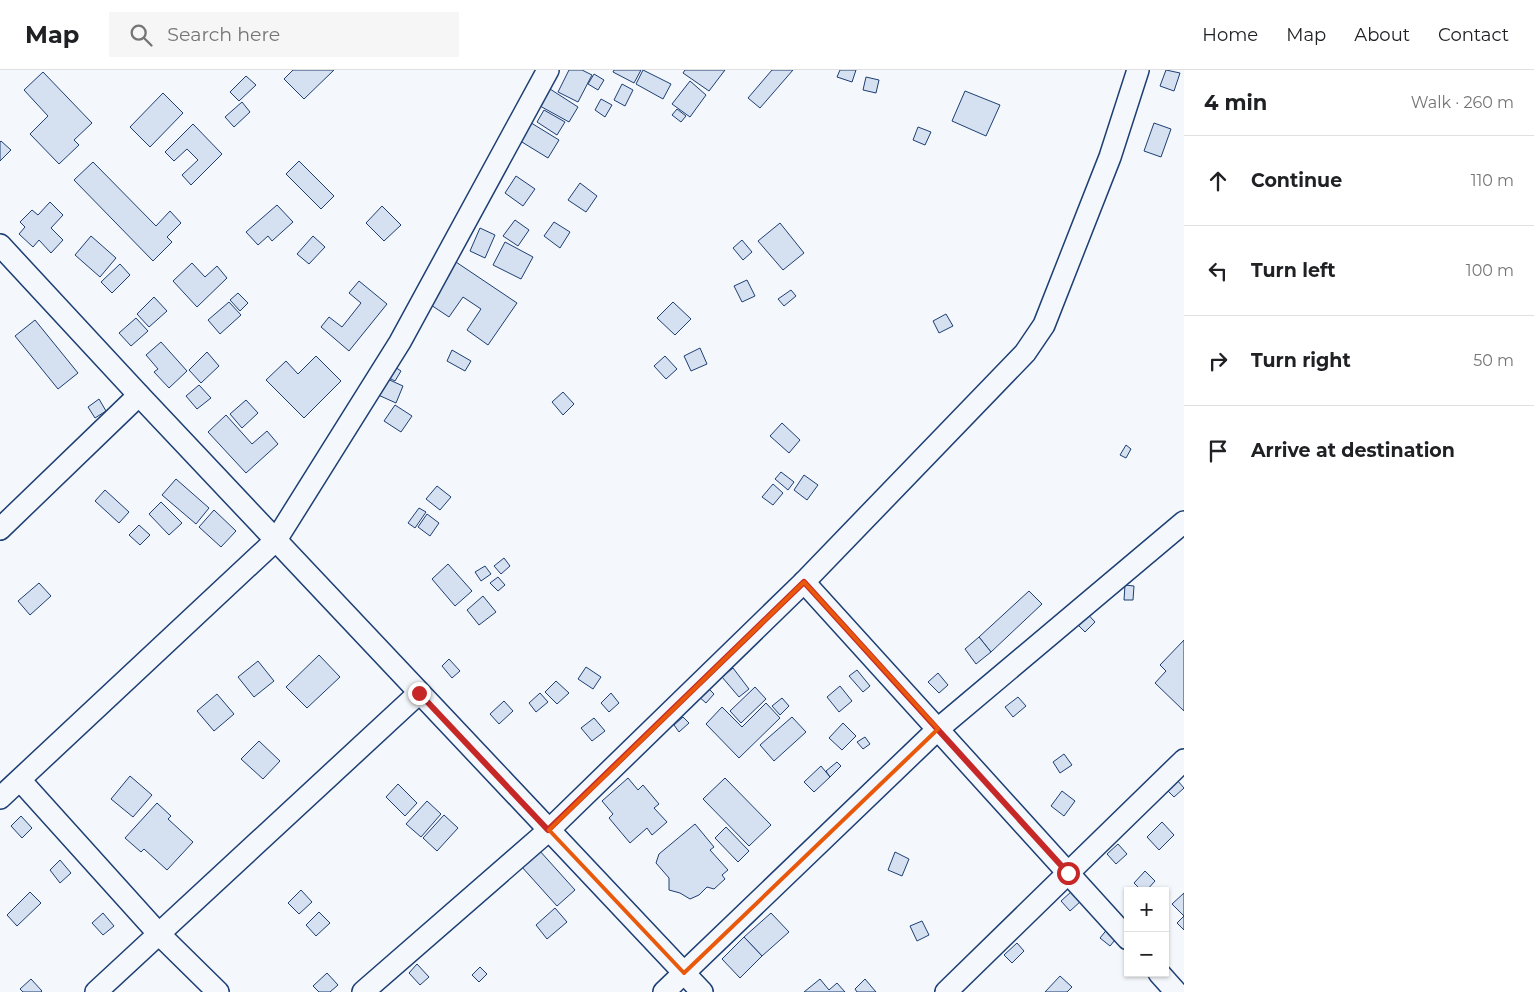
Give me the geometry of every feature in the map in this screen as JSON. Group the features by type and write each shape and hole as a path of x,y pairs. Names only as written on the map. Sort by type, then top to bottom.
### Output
{"street":[{"path":"0,798 276,540 400,342 548,70"},
{"path":"363,992 548,830 804,582 1004,377 1025,353 1044,325 1110,157 1138,70"},
{"path":"0,245 702,992"},
{"path":"0,529 139,395"},
{"path":"664,992 938,729 1184,522"},
{"path":"804,582 1124,935"},
{"path":"96,992 419,693"},
{"path":"946,992 1184,760"},
{"path":"20,780 158,933 218,992"},
{"path":"1163,977 1176,992"}],"highlighted area":[{"path":"804,582 938,729 684,973 549,830"}],"building":[{"path":"293,70 334,70 304,99 284,79"},
{"path":"569,70 582,70 592,75 578,102 558,92"},
{"path":"614,70 641,70 634,83 613,72"},
{"path":"643,70 671,84 663,99 636,84"},
{"path":"685,70 725,70 709,91 683,73"},
{"path":"772,70 793,70 760,108 748,98"},
{"path":"840,70 856,70 852,82 837,77"},
{"path":"1166,70 1180,73 1174,91 1160,86"},
{"path":"43,72 92,123 74,140 79,145 59,164 30,134 48,116 24,90"},
{"path":"594,74 604,80 598,90 588,84"},
{"path":"246,76 256,85 239,101 230,92"},
{"path":"866,77 879,80 876,93 863,90"},
{"path":"690,81 706,95 690,117 672,104"},
{"path":"622,84 633,90 625,106 614,100"},
{"path":"550,89 578,107 569,122 540,106"},
{"path":"965,91 1000,105 986,136 952,121"},
{"path":"163,93 183,113 150,147 130,127"},
{"path":"601,99 612,105 605,117 595,110"},
{"path":"242,102 250,112 234,127 225,117"},
{"path":"677,109 686,116 681,122 672,115"},
{"path":"544,110 565,122 557,135 537,122"},
{"path":"528,121 559,140 548,158 517,139"},
{"path":"1154,123 1171,129 1161,157 1144,151"},
{"path":"193,124 222,154 191,185 182,175 198,160 187,149 174,161 165,152"},
{"path":"918,127 931,132 925,145 913,140"},
{"path":"0,142 11,150 0,161"},
{"path":"299,161 334,196 321,209 286,174"},
{"path":"93,162 156,226 170,211 181,223 167,237 172,242 153,261 74,180"},
{"path":"516,176 535,189 523,206 505,193"},
{"path":"580,183 597,196 586,212 568,200"},
{"path":"50,202 63,215 51,228 63,240 51,253 39,240 33,247 19,234 25,227 20,222 32,210 38,215"},
{"path":"277,205 293,222 272,241 268,236 258,245 246,232"},
{"path":"382,206 401,225 384,241 366,223"},
{"path":"515,220 529,230 518,246 503,236"},
{"path":"554,222 570,232 560,248 544,236"},
{"path":"780,223 804,253 783,270 758,241"},
{"path":"480,228 495,235 485,258 470,251"},
{"path":"91,236 116,258 100,277 75,255"},
{"path":"313,236 325,247 309,264 297,254"},
{"path":"742,240 752,252 743,260 733,248"},
{"path":"505,242 533,257 521,279 493,265"},
{"path":"453,260 517,303 488,345 467,330 481,309 463,297 449,317 425,301"},
{"path":"192,263 205,277 217,266 227,278 197,307 173,281"},
{"path":"120,264 130,275 112,293 101,282"},
{"path":"747,280 755,296 742,302 734,286"},
{"path":"359,281 387,304 349,351 321,327 329,317 342,327 361,303 349,293"},
{"path":"791,290 796,296 784,306 778,299"},
{"path":"238,293 248,303 240,311 230,300"},
{"path":"154,297 167,311 149,327 137,314"},
{"path":"229,302 241,315 220,334 208,320"},
{"path":"673,302 691,319 675,335 657,318"},
{"path":"946,314 953,326 939,333 933,321"},
{"path":"136,318 148,331 131,346 119,333"},
{"path":"35,320 78,373 58,389 15,336"},
{"path":"161,342 187,371 169,388 154,372 158,369 146,355"},
{"path":"700,348 707,364 691,371 684,356"},
{"path":"452,350 471,361 465,371 447,361"},
{"path":"207,352 219,366 201,383 189,370"},
{"path":"316,356 341,381 304,418 266,380 286,361 298,374"},
{"path":"665,356 677,369 666,379 654,366"},
{"path":"392,365 401,371 395,381 385,376"},
{"path":"383,377 403,386 396,403 376,394"},
{"path":"199,385 211,398 197,409 186,396"},
{"path":"563,392 574,404 563,415 552,402"},
{"path":"99,399 106,411 95,418 88,407"},
{"path":"246,400 258,413 242,428 230,414"},
{"path":"395,405 412,416 401,432 384,421"},
{"path":"226,415 252,444 267,431 278,444 246,473 208,432"},
{"path":"782,423 800,440 789,453 770,436"},
{"path":"1126,445 1131,449 1126,458 1120,455"},
{"path":"781,472 794,482 788,490 775,479"},
{"path":"804,475 818,485 807,500 794,490"},
{"path":"176,479 209,508 196,524 162,495"},
{"path":"773,484 783,493 773,505 762,497"},
{"path":"437,486 451,497 440,510 426,499"},
{"path":"105,490 129,512 119,523 95,501"},
{"path":"161,502 182,523 169,535 149,514"},
{"path":"419,508 426,512 415,528 408,523"},
{"path":"214,510 236,531 221,547 199,527"},
{"path":"427,514 439,523 430,536 418,527"},
{"path":"139,525 150,535 140,545 129,535"},
{"path":"504,558 510,566 501,574 494,566"},
{"path":"448,564 472,591 455,606 432,579"},
{"path":"485,566 491,574 481,581 475,572"},
{"path":"498,577 505,585 498,591 490,583"},
{"path":"39,583 51,596 30,615 18,601"},
{"path":"1125,585 1134,586 1133,600 1124,600"},
{"path":"1029,591 1042,604 991,652 979,637"},
{"path":"483,596 496,612 479,625 467,610"},
{"path":"1083,609 1095,622 1085,632 1073,620"},
{"path":"979,637 991,652 976,664 965,649"},
{"path":"1184,640 1184,711 1155,683 1166,671 1160,665"},
{"path":"319,655 340,677 307,708 286,687"},
{"path":"449,659 460,671 452,678 442,666"},
{"path":"258,661 274,681 254,697 238,677"},
{"path":"586,667 601,677 593,689 578,679"},
{"path":"733,668 749,689 739,697 722,677"},
{"path":"857,670 870,686 863,692 849,676"},
{"path":"938,673 948,685 939,693 928,682"},
{"path":"556,681 569,693 557,704 545,692"},
{"path":"840,686 852,701 839,712 827,697"},
{"path":"707,687 714,694 706,703 698,696"},
{"path":"755,687 766,699 741,723 730,711"},
{"path":"540,693 548,702 536,712 529,703"},
{"path":"611,693 619,703 609,712 601,703"},
{"path":"217,694 234,714 214,731 197,711"},
{"path":"1018,697 1026,706 1013,717 1005,707"},
{"path":"782,698 789,706 780,715 772,706"},
{"path":"504,701 513,711 499,724 490,714"},
{"path":"766,703 780,718 739,758 706,724 722,707 742,727"},
{"path":"683,717 689,723 679,732 674,725"},
{"path":"792,717 806,732 774,761 760,745"},
{"path":"594,718 605,731 592,741 581,728"},
{"path":"843,723 856,736 842,750 829,738"},
{"path":"865,737 870,744 863,749 857,742"},
{"path":"259,741 280,761 263,779 241,759"},
{"path":"1064,754 1072,765 1060,773 1053,762"},
{"path":"837,762 841,766 830,777 826,771"},
{"path":"821,766 830,777 814,792 804,782"},
{"path":"130,776 152,795 133,817 111,799"},
{"path":"628,778 638,790 643,785 659,804 654,808 667,822 652,835 647,828 630,843 609,818 613,814 602,801"},
{"path":"725,778 771,825 749,846 703,799"},
{"path":"1177,780 1184,788 1174,797 1167,790"},
{"path":"398,784 417,803 405,816 386,797"},
{"path":"1062,791 1075,801 1064,816 1051,806"},
{"path":"427,801 441,814 421,837 406,824"},
{"path":"157,803 171,816 168,819 193,842 167,870 144,849 141,852 125,838"},
{"path":"444,815 458,828 437,851 423,838"},
{"path":"21,816 32,828 22,838 11,826"},
{"path":"1162,822 1174,835 1159,850 1147,837"},
{"path":"695,824 714,847 710,850 728,870 722,875 725,879 714,889 707,887 699,895 690,899 680,893 669,890 669,878 656,863 659,854"},
{"path":"726,827 749,851 738,862 715,838"},
{"path":"1118,844 1127,854 1116,864 1107,854"},
{"path":"539,850 575,890 557,906 521,866"},
{"path":"895,852 909,859 902,876 888,870"},
{"path":"60,860 71,873 60,883 50,870"},
{"path":"1145,871 1155,881 1150,887 1138,887 1134,883"},
{"path":"301,890 312,902 299,914 288,903"},
{"path":"1072,891 1081,901 1070,911 1061,901"},
{"path":"30,892 41,903 17,926 7,915"},
{"path":"1184,893 1184,916 1172,904"},
{"path":"555,908 567,922 547,939 536,925"},
{"path":"319,912 330,923 316,936 306,925"},
{"path":"103,913 114,926 103,935 92,923"},
{"path":"771,913 789,932 762,956 744,937"},
{"path":"1184,916 1184,930 1177,923"},
{"path":"922,921 929,935 917,941 910,926"},
{"path":"1109,927 1119,935 1110,946 1100,938"},
{"path":"744,937 762,956 740,978 722,959"},
{"path":"1017,943 1024,951 1012,963 1004,955"},
{"path":"417,964 429,977 420,985 409,973"},
{"path":"480,967 487,974 479,982 472,975"},
{"path":"327,973 338,985 330,992 319,992 313,986"},
{"path":"1060,976 1072,987 1067,992 1045,992"},
{"path":"31,979 41,992 23,992 20,989"},
{"path":"820,979 829,990 837,983 845,992 804,992"},
{"path":"865,979 876,992 857,992 855,989"}],"route":[{"path":"419,693 548,830 804,582 1068,873"}]}
